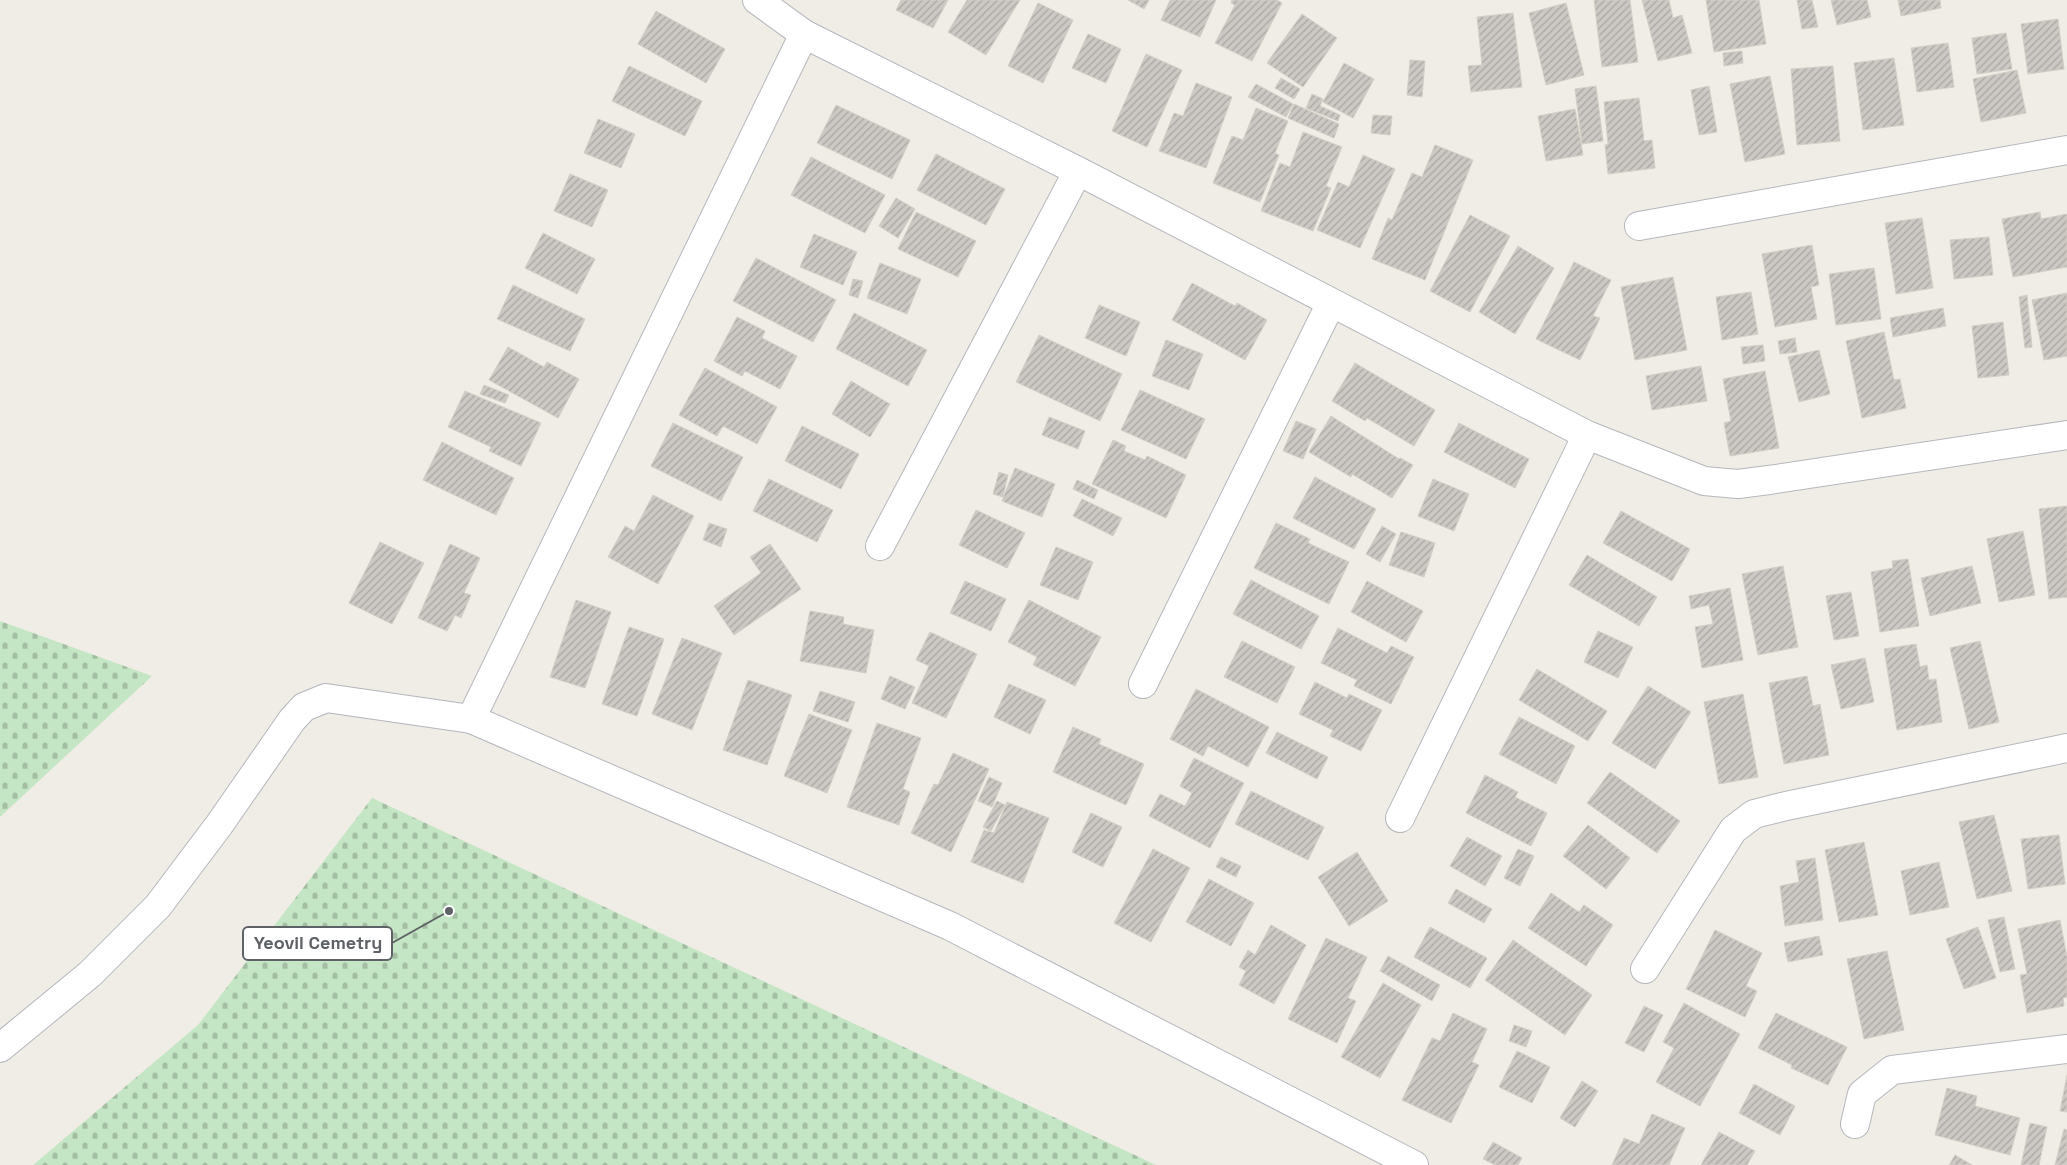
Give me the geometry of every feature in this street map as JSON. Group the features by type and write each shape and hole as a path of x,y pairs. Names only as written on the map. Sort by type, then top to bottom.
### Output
{"street":[{"path":"757,0 804,34 1078,171 1587,435 1704,481 1738,484 2067,435"},
{"path":"471,719 804,34"},
{"path":"1640,226 2067,150"},
{"path":"880,546 1078,171"},
{"path":"1143,684 1331,303"},
{"path":"1400,818 1587,435"},
{"path":"0,1048 90,974 158,906 219,825 292,720 304,707 326,698 471,719 950,926 1414,1165"},
{"path":"1645,969 1734,830 1754,814 2067,748"},
{"path":"1855,1124 1862,1094 1892,1070 2067,1049"}],"green space":[{"path":"0,621 152,676 0,817"},
{"path":"372,798 1156,1165 33,1165 198,1025"}],"building":[{"path":"901,0 948,0 933,28 896,10"},
{"path":"967,0 1020,0 986,55 948,32"},
{"path":"1128,0 1149,0 1144,9"},
{"path":"1170,0 1216,0 1200,37 1161,20"},
{"path":"1232,0 1277,0 1282,3 1252,61 1215,43 1235,5 1231,3"},
{"path":"1594,0 1630,0 1638,62 1602,67"},
{"path":"1642,0 1669,0 1673,18 1682,15 1692,53 1658,61"},
{"path":"1706,0 1759,0 1766,44 1714,52"},
{"path":"1797,0 1812,0 1818,27 1802,29"},
{"path":"1831,0 1867,0 1871,17 1837,25"},
{"path":"1898,0 1940,0 1941,8 1901,16"},
{"path":"1038,3 1073,20 1043,83 1008,66"},
{"path":"1566,3 1584,75 1546,85 1529,13"},
{"path":"656,11 725,49 706,83 638,44"},
{"path":"1513,13 1522,87 1471,92 1468,66 1482,65 1477,17"},
{"path":"1302,14 1337,38 1303,87 1267,63"},
{"path":"2058,19 2064,69 2028,74 2021,24"},
{"path":"2006,33 2012,69 1977,74 1972,38"},
{"path":"1088,34 1121,49 1106,83 1072,68"},
{"path":"1948,43 1954,87 1917,92 1911,48"},
{"path":"1742,51 1743,63 1724,66 1723,53"},
{"path":"1146,54 1182,70 1147,147 1112,131"},
{"path":"1894,58 1904,125 1863,130 1854,63"},
{"path":"1410,60 1425,61 1422,97 1407,95"},
{"path":"1344,63 1374,79 1353,118 1323,102"},
{"path":"629,66 702,101 685,136 612,101"},
{"path":"1833,66 1840,141 1797,145 1791,69"},
{"path":"2017,70 2026,113 1981,122 1973,79"},
{"path":"1770,76 1785,154 1745,162 1730,84"},
{"path":"1281,78 1300,89 1294,99 1275,88"},
{"path":"1196,83 1232,97 1206,168 1159,151 1174,113 1183,116"},
{"path":"1256,84 1293,104 1286,117 1248,97"},
{"path":"1596,86 1603,141 1582,144 1575,89"},
{"path":"1709,86 1717,132 1699,135 1691,90"},
{"path":"1312,94 1323,99 1320,106 1340,115 1338,121 1306,108"},
{"path":"1639,98 1644,141 1652,140 1655,168 1608,174 1605,145 1608,144 1604,102"},
{"path":"1294,104 1339,124 1334,138 1288,118"},
{"path":"836,105 910,140 892,179 817,143"},
{"path":"1256,108 1288,121 1275,153 1279,155 1260,202 1213,183 1232,136 1243,140"},
{"path":"1575,109 1583,155 1546,161 1538,116"},
{"path":"1373,115 1392,116 1390,135 1371,133"},
{"path":"598,119 635,134 621,168 584,153"},
{"path":"1303,132 1342,147 1326,186 1331,188 1313,231 1261,211 1280,163 1290,167"},
{"path":"1435,145 1473,160 1425,280 1372,259 1388,218 1392,220 1412,173 1422,177"},
{"path":"936,154 1005,189 986,225 917,190"},
{"path":"1363,155 1395,169 1360,248 1317,230 1338,182 1349,187"},
{"path":"811,157 885,195 865,233 791,195"},
{"path":"570,174 608,190 592,227 554,211"},
{"path":"896,198 915,209 898,238 879,226"},
{"path":"916,212 976,241 958,277 898,249"},
{"path":"2040,212 2041,219 2067,214 2067,267 2013,277 2002,219"},
{"path":"1470,215 1510,236 1470,312 1430,291"},
{"path":"1922,218 1933,288 1896,294 1885,223"},
{"path":"543,233 595,259 577,294 525,268"},
{"path":"814,234 857,252 843,285 800,267"},
{"path":"1989,237 1993,275 1954,279 1950,240"},
{"path":"1812,245 1819,285 1811,287 1817,319 1775,327 1762,254"},
{"path":"1518,246 1554,268 1515,334 1479,312"},
{"path":"756,258 836,300 813,342 733,301"},
{"path":"1574,262 1611,280 1593,316 1600,318 1580,360 1536,339"},
{"path":"880,263 921,279 907,314 867,298"},
{"path":"1874,268 1881,319 1836,325 1829,274"},
{"path":"1673,277 1687,350 1635,360 1621,287"},
{"path":"853,279 863,281 858,298 849,295"},
{"path":"1192,283 1235,306 1237,303 1267,320 1245,360 1172,320"},
{"path":"513,285 585,319 570,351 497,319"},
{"path":"1751,292 1758,334 1722,340 1716,297"},
{"path":"2067,293 2067,356 2044,360 2032,300"},
{"path":"2027,295 2032,347 2025,348 2019,297"},
{"path":"1099,305 1140,322 1126,356 1085,338"},
{"path":"1943,308 1946,326 1893,337 1890,318"},
{"path":"854,313 927,350 908,386 836,349"},
{"path":"737,317 765,331 762,338 797,356 780,389 745,371 742,376 714,361"},
{"path":"2003,322 2009,375 1978,378 1972,326"},
{"path":"1884,332 1894,380 1900,379 1906,408 1862,418 1846,341"},
{"path":"1039,335 1122,374 1100,421 1016,382"},
{"path":"1795,338 1797,352 1780,354 1778,341"},
{"path":"1166,340 1203,354 1189,390 1152,376"},
{"path":"1763,345 1765,361 1743,364 1741,347"},
{"path":"508,347 544,367 547,362 579,379 558,418 489,380"},
{"path":"1819,350 1830,394 1799,402 1788,357"},
{"path":"1355,363 1435,410 1414,446 1367,418 1365,421 1332,401"},
{"path":"1701,366 1707,401 1652,410 1646,376"},
{"path":"705,368 777,407 757,444 723,426 717,436 679,415"},
{"path":"1765,371 1779,448 1730,456 1724,423 1731,421 1723,379"},
{"path":"851,381 890,404 870,437 832,414"},
{"path":"484,385 509,395 505,403 480,394"},
{"path":"1140,390 1205,419 1186,459 1121,430"},
{"path":"465,391 541,423 521,466 489,451 491,447 448,427"},
{"path":"1331,416 1399,459 1413,465 1392,498 1352,474 1351,477 1309,452"},
{"path":"1049,417 1085,431 1078,449 1042,435"},
{"path":"1296,421 1316,429 1303,459 1283,451"},
{"path":"673,423 743,457 721,501 651,466"},
{"path":"1459,423 1529,459 1515,488 1444,452"},
{"path":"802,426 859,454 841,489 785,461"},
{"path":"1113,440 1126,446 1124,451 1145,460 1147,456 1186,475 1166,518 1092,484"},
{"path":"442,442 514,478 496,515 423,480"},
{"path":"1015,468 1055,484 1042,517 1002,501"},
{"path":"999,472 1008,475 1003,497 993,494"},
{"path":"1315,477 1376,509 1354,549 1293,518"},
{"path":"769,479 833,510 817,542 753,511"},
{"path":"1433,479 1469,494 1454,531 1418,516"},
{"path":"1077,480 1098,490 1094,499 1073,489"},
{"path":"653,495 694,516 658,584 608,557 625,526 634,531"},
{"path":"1082,499 1122,518 1113,536 1073,516"},
{"path":"2067,506 2067,597 2049,599 2039,509"},
{"path":"976,510 1025,533 1007,568 959,545"},
{"path":"1621,511 1690,549 1672,581 1603,543"},
{"path":"709,523 727,529 721,547 703,540"},
{"path":"1276,523 1310,539 1308,543 1349,562 1329,604 1254,568"},
{"path":"1382,526 1396,534 1380,562 1366,554"},
{"path":"2023,531 2035,595 1999,602 1987,539"},
{"path":"1401,532 1435,543 1424,577 1389,565"},
{"path":"380,542 424,563 392,624 349,603"},
{"path":"450,544 480,558 464,593 471,595 461,618 455,615 447,631 418,618"},
{"path":"770,544 801,589 734,635 714,606 761,573 750,557"},
{"path":"1056,547 1093,562 1078,600 1040,585"},
{"path":"1587,555 1657,597 1639,626 1569,585"},
{"path":"1908,559 1919,626 1880,632 1871,572 1893,568 1892,561"},
{"path":"1783,566 1798,647 1758,655 1742,574"},
{"path":"1972,566 1981,603 1930,616 1921,578"},
{"path":"1251,580 1319,616 1301,649 1233,614"},
{"path":"965,581 1006,599 991,631 950,613"},
{"path":"1367,581 1423,611 1406,642 1351,612"},
{"path":"1730,588 1743,660 1702,668 1695,627 1713,624 1709,605 1691,609 1689,596"},
{"path":"1851,592 1859,636 1834,640 1826,596"},
{"path":"576,600 611,612 585,688 550,677"},
{"path":"1029,600 1101,637 1075,686 1033,665 1037,657 1008,642"},
{"path":"810,611 844,617 843,624 874,630 866,673 800,661"},
{"path":"629,627 664,639 637,716 602,704"},
{"path":"1338,628 1387,653 1391,646 1414,657 1391,704 1354,686 1357,680 1321,663"},
{"path":"1598,631 1633,647 1618,678 1584,662"},
{"path":"930,632 977,654 946,718 912,703 929,666 916,660"},
{"path":"682,638 722,653 692,730 652,714"},
{"path":"1242,641 1295,667 1277,703 1224,677"},
{"path":"1980,641 1999,722 1969,729 1950,648"},
{"path":"1916,644 1920,667 1927,665 1929,680 1936,679 1942,722 1897,730 1884,649"},
{"path":"1865,658 1874,702 1841,709 1831,665"},
{"path":"1537,669 1607,711 1588,741 1519,700"},
{"path":"890,676 915,687 905,709 881,699"},
{"path":"1807,676 1813,706 1820,704 1829,755 1784,764 1769,683"},
{"path":"748,680 792,695 767,765 723,750"},
{"path":"1315,682 1347,698 1349,694 1382,710 1361,751 1330,736 1333,730 1299,714"},
{"path":"1009,684 1046,700 1030,734 994,717"},
{"path":"1648,686 1691,712 1655,769 1612,743"},
{"path":"1196,689 1269,727 1248,767 1208,746 1203,756 1170,739"},
{"path":"820,691 855,702 848,722 813,711"},
{"path":"1743,694 1758,777 1719,784 1704,702"},
{"path":"809,714 852,730 827,793 784,776"},
{"path":"1519,717 1575,746 1556,784 1499,754"},
{"path":"877,723 921,738 903,789 910,792 899,825 847,807"},
{"path":"1073,727 1101,739 1099,744 1144,764 1126,805 1053,772"},
{"path":"1277,732 1328,757 1317,779 1266,753"},
{"path":"953,753 989,769 951,852 911,833 934,784 938,785"},
{"path":"1194,758 1244,783 1210,848 1149,816 1160,794 1185,806 1192,793 1180,786"},
{"path":"1610,772 1680,821 1657,853 1587,803"},
{"path":"1485,775 1518,792 1515,797 1547,813 1531,846 1466,813"},
{"path":"989,777 1002,783 992,807 978,801"},
{"path":"1251,791 1324,827 1308,860 1235,824"},
{"path":"997,801 1005,805 991,831 983,827"},
{"path":"1007,802 1049,818 1023,883 971,862 984,830 994,833"},
{"path":"1091,813 1122,827 1103,867 1072,852"},
{"path":"1994,815 2012,891 1977,899 1959,822"},
{"path":"1588,825 1630,858 1606,889 1563,856"},
{"path":"2059,835 2065,884 2028,889 2021,839"},
{"path":"1467,837 1502,856 1485,886 1450,866"},
{"path":"1864,842 1878,915 1839,922 1825,850"},
{"path":"1153,849 1190,868 1151,942 1114,923"},
{"path":"1518,849 1534,856 1520,886 1504,878"},
{"path":"1357,852 1388,901 1349,926 1318,877"},
{"path":"1221,857 1241,866 1236,877 1216,867"},
{"path":"1815,858 1823,920 1785,926 1780,886 1799,882 1796,861"},
{"path":"1939,862 1949,907 1910,915 1901,871"},
{"path":"1209,879 1254,903 1231,946 1186,922"},
{"path":"1456,889 1492,909 1484,923 1448,903"},
{"path":"1551,893 1579,912 1584,905 1613,925 1586,966 1528,928"},
{"path":"2004,917 2015,969 2000,972 1988,920"},
{"path":"2060,920 2067,957 2067,997 2063,998 2064,1006 2027,1013 2020,975 2027,974 2018,929"},
{"path":"1271,925 1306,945 1274,1004 1239,985 1246,971 1239,967 1248,950 1255,955"},
{"path":"1430,927 1487,958 1470,988 1414,957"},
{"path":"1978,927 1996,978 1964,989 1946,939"},
{"path":"1715,930 1762,953 1746,986 1757,991 1745,1017 1686,989"},
{"path":"1819,936 1823,955 1788,962 1784,943"},
{"path":"1326,938 1367,957 1348,998 1356,1001 1337,1043 1288,1019"},
{"path":"1513,940 1592,995 1565,1035 1485,980"},
{"path":"1887,951 1904,1030 1864,1039 1847,959"},
{"path":"1388,956 1440,985 1432,1001 1380,971"},
{"path":"1383,983 1421,1005 1380,1078 1341,1057"},
{"path":"1684,1003 1740,1034 1700,1106 1656,1082 1674,1048 1663,1042"},
{"path":"1644,1006 1663,1015 1644,1052 1625,1043"},
{"path":"1453,1013 1487,1029 1472,1062 1479,1065 1451,1123 1402,1100 1432,1038 1440,1041"},
{"path":"1776,1013 1847,1047 1828,1085 1791,1068 1792,1065 1758,1048"},
{"path":"1514,1025 1532,1031 1526,1047 1509,1041"},
{"path":"1517,1051 1550,1067 1532,1103 1499,1087"},
{"path":"2067,1075 2067,1112 2060,1111"},
{"path":"1582,1081 1598,1091 1575,1127 1560,1118"},
{"path":"1754,1084 1795,1106 1780,1135 1739,1113"},
{"path":"1947,1088 1977,1096 1975,1106 2020,1118 2010,1155 1935,1135"},
{"path":"1652,1114 1685,1128 1669,1165 1612,1165 1624,1138 1639,1144"},
{"path":"2030,1123 2047,1127 2039,1165 2021,1165"},
{"path":"2064,1129 2067,1130 2067,1165 2055,1165"},
{"path":"1719,1132 1755,1151 1747,1165 1701,1165"},
{"path":"1493,1142 1522,1158 1518,1165 1495,1165 1483,1159"},
{"path":"1955,1155 1972,1165 1949,1165"}],"place":[{"name":"Yeovil Cemetry","path":"449,911"}]}
